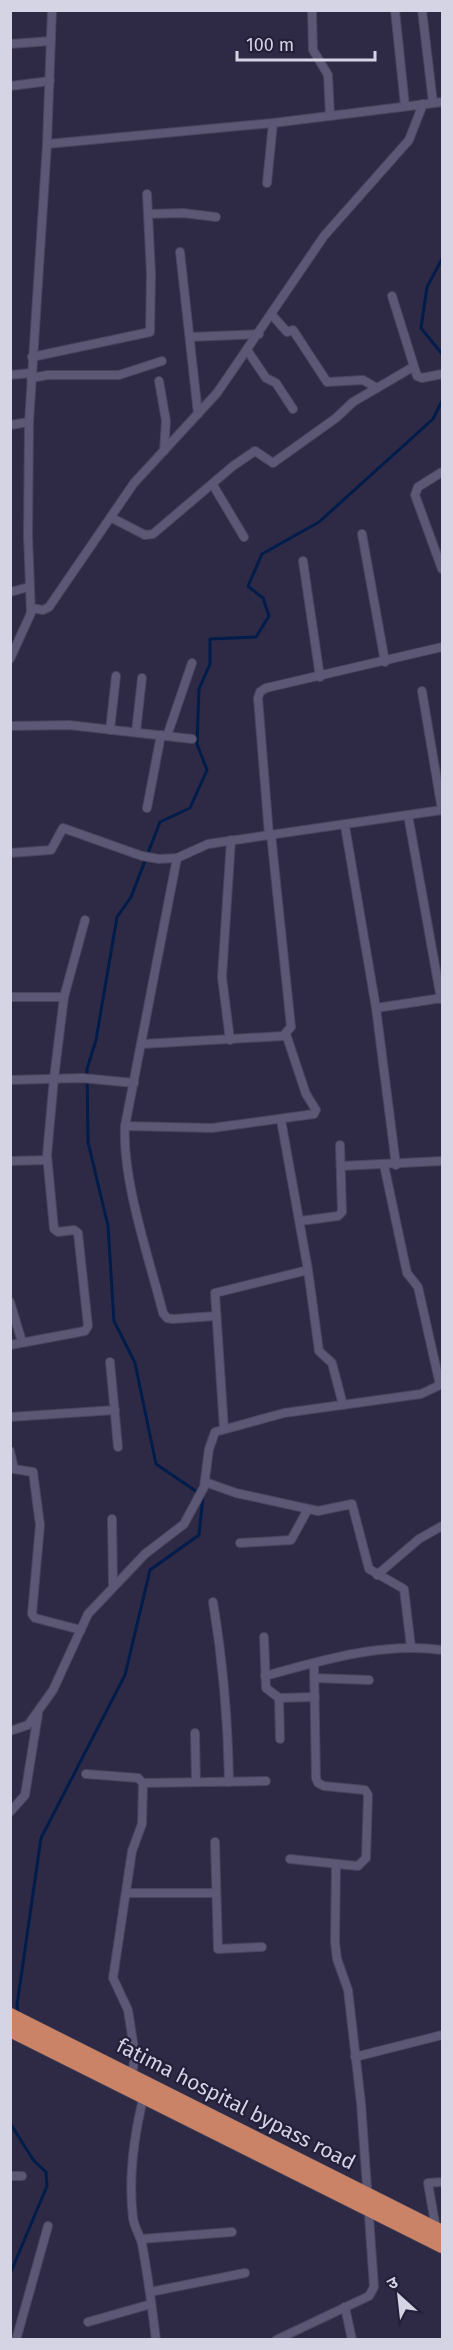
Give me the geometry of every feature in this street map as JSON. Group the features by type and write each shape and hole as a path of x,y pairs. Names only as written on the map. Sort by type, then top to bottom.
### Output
{"highway":[{"name":"fatima hospital bypass road","path":"10,2015 132,2075 147,2090 367,2209 442,2246"},
{"name":"fatima hospital bypass road","path":"10,2030 147,2090 439,2230"}],"street":[{"path":"10,659 29,620 31,608 29,422 47,144 52,10"},
{"path":"395,10 405,106"},
{"path":"47,144 273,123 438,102 422,10"},
{"path":"312,12 313,50 328,75 330,116"},
{"path":"10,44 51,41"},
{"path":"10,86 50,81"},
{"path":"31,608 43,610 49,607 134,483 217,393 324,236 409,140 423,104"},
{"path":"267,183 273,123"},
{"path":"32,357 150,332 147,194"},
{"path":"148,214 183,213 216,218"},
{"path":"180,252 198,414"},
{"path":"392,296 413,367 419,378 442,374"},
{"path":"272,315 287,332 293,330 327,382 363,380 377,388"},
{"path":"190,337 259,334"},
{"path":"247,350 266,378 276,382 293,409"},
{"path":"10,375 112,376 162,361"},
{"path":"112,518 149,536 233,466 255,451 268,462 273,463 336,418 352,402 413,367"},
{"path":"159,381 166,426 164,451"},
{"path":"10,425 29,422"},
{"path":"442,472 418,487 415,495 442,569"},
{"path":"213,485 244,537"},
{"path":"362,534 385,662"},
{"path":"303,561 320,677"},
{"path":"10,592 29,587"},
{"path":"142,1044 230,1040 286,1034 291,1027 270,834 258,695 266,688 385,662 442,646"},
{"path":"147,808 164,736 192,663"},
{"path":"110,729 116,676"},
{"path":"136,732 142,678"},
{"path":"10,853 51,850 63,828 142,856 159,859 177,858 208,844 270,834 345,826 442,810 422,691"},
{"path":"10,726 69,725 192,739"},
{"path":"376,1008 442,998 408,815"},
{"path":"345,826 359,922 376,1008 396,1165"},
{"path":"230,1040 222,978 231,840"},
{"path":"177,858 126,1126 126,1162 163,1313 167,1318 173,1319 215,1316"},
{"path":"10,1345 85,1331 88,1326 78,1233 74,1230 58,1232 54,1229 47,1160 64,997 85,920"},
{"path":"10,997 64,997"},
{"path":"126,1126 212,1128 281,1120 316,1113 286,1034"},
{"path":"10,1080 82,1078 134,1083"},
{"path":"281,1120 300,1221 319,1351 332,1363 343,1404"},
{"path":"300,1221 338,1216 342,1212 340,1144"},
{"path":"10,1161 47,1160"},
{"path":"341,1166 442,1161"},
{"path":"10,1731 28,1725 53,1690 88,1614 113,1585 145,1554 184,1524 205,1485 209,1449 215,1432 284,1413 421,1394 441,1385 418,1287 408,1273 384,1165"},
{"path":"224,1429 213,1298 219,1290 308,1270"},
{"path":"10,1302 22,1342"},
{"path":"110,1362 118,1447"},
{"path":"10,1417 115,1410"},
{"path":"10,1451 14,1469 33,1472 40,1525 33,1616 81,1630"},
{"path":"205,1485 321,1512 352,1504 369,1569 404,1589 411,1647"},
{"path":"240,1543 291,1540 308,1509"},
{"path":"112,1518 113,1585"},
{"path":"376,1575 419,1539 442,1526"},
{"path":"213,1602 221,1649 228,1727 229,1782"},
{"path":"264,1637 267,1691 279,1698 315,1697"},
{"path":"266,1676 349,1654 411,1647 442,1650"},
{"path":"290,1859 358,1866 366,1858 368,1795 360,1788 324,1786 318,1783 314,1663"},
{"path":"315,1678 369,1680"},
{"path":"279,1698 280,1739"},
{"path":"10,1812 25,1795 38,1710"},
{"path":"195,1733 196,1782"},
{"path":"86,1774 138,1778 143,1784 142,1824 132,1851 113,1978 128,2010 135,2055 132,2075"},
{"path":"143,1784 266,1781"},
{"path":"215,1842 218,1949 262,1947"},
{"path":"276,2340 369,2296 374,2287 348,1990 337,1959 336,1864"},
{"path":"126,1893 216,1893"},
{"path":"355,2057 442,2035"},
{"path":"147,2090 135,2132 133,2221 141,2239 156,2340"},
{"path":"10,2176 22,2176"},
{"path":"439,2230 428,2183 442,2182"},
{"path":"16,2340 48,2226"},
{"path":"141,2239 232,2232"},
{"path":"150,2292 245,2273"},
{"path":"88,2322 151,2304"},
{"path":"345,2307 352,2340"}],"waterway":[{"path":"442,259 427,287 421,328 442,354"},
{"path":"18,2014 17,2005 41,1838 125,1675 150,1570 199,1535 203,1496 156,1464 135,1363 114,1321 108,1226 88,1142 87,1069 96,1040 117,917 131,897 160,822 190,808 207,770 197,744 199,689 210,664 210,639 256,637 269,616 263,598 248,586 262,554 319,522 433,419 442,401"},
{"path":"10,2123 34,2161 46,2172 47,2186 10,2274"}]}
